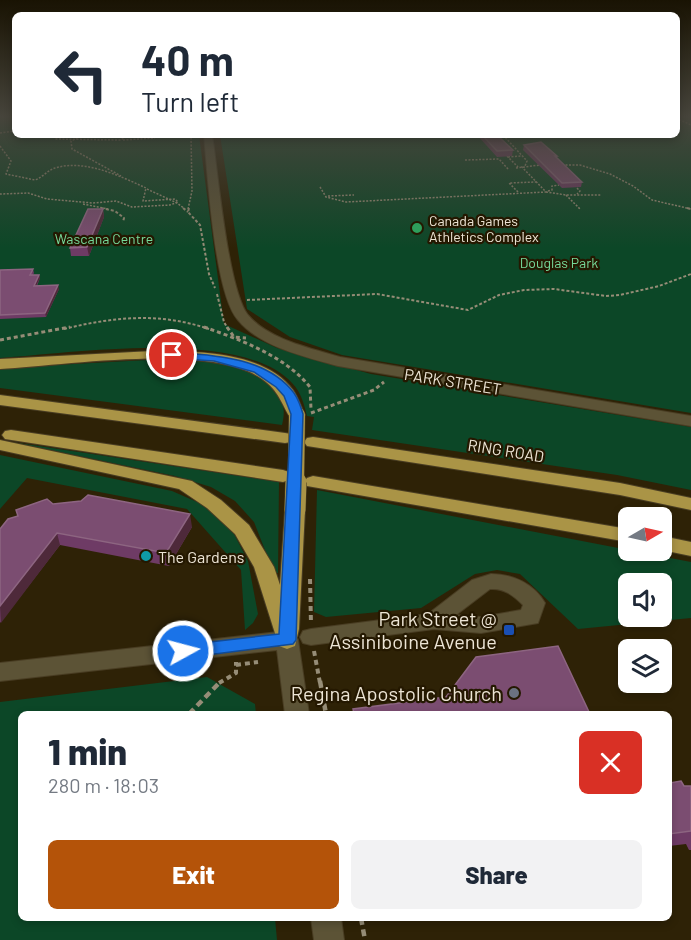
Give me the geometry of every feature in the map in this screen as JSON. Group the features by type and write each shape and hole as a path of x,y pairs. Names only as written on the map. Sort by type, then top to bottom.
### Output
{"highway":[{"path":"0,364 172,355 214,358 245,365 270,376 306,415 295,510 287,640"},
{"path":"0,400 285,438"},
{"path":"0,434 283,477"},
{"name":"RING ROAD","path":"313,442 620,489 691,504"},
{"path":"0,445 184,485 214,504 242,530 264,567 287,640"},
{"path":"313,482 618,534"},
{"path":"672,545 691,549"}],"street":[{"path":"211,161 226,269 234,302"},
{"name":"PARK STREET","path":"234,302 241,316 272,338 285,345 338,361 691,422"},
{"path":"311,637 434,621"},
{"path":"0,672 287,640 297,711"},
{"path":"326,921 329,940"}],"path":[{"path":"11,161 6,174 35,180 51,170 74,166 124,178"},
{"path":"93,161 177,203 200,225 208,274 216,291 224,322 234,337"},
{"path":"188,212 192,191 191,161"},
{"path":"501,161 508,168"},
{"path":"511,161 517,167 541,165"},
{"path":"523,166 527,161"},
{"path":"559,165 580,165 610,174 633,186 651,200 691,209"},
{"path":"523,166 546,192"},
{"path":"518,192 509,183 536,182"},
{"path":"546,192 552,190 552,186 559,186"},
{"path":"320,187 326,196 346,202 518,192 601,195"},
{"path":"146,188 143,201 169,199"},
{"path":"576,195 580,191 577,188"},
{"path":"0,194 28,193 115,211 124,218 123,222"},
{"path":"326,196 354,195"},
{"path":"566,195 580,209"},
{"path":"58,200 93,203 116,201 132,207 177,203"},
{"path":"234,302 280,297 377,294 468,310 499,295 524,290 554,288 621,295 659,286 691,274"},
{"path":"0,340 44,335 100,321 130,317 167,319 234,337 288,367 306,382 312,394 306,415"},
{"path":"306,415 374,390"},
{"path":"311,637 325,711"},
{"path":"236,665 258,662"},
{"path":"192,711 218,683 236,673"},
{"path":"362,921 365,940"}],"green space":[{"name":"Wascana Centre","path":"0,161 202,161 224,324 277,348 371,374 691,427 691,490 617,475 312,430 314,417 307,416 300,394 292,383 268,366 235,355 154,348 110,349 0,358"},
{"name":"Douglas Park","path":"224,161 691,161 691,413 342,355 290,337 247,309"},
{"path":"184,358 236,367 253,372 267,381 278,392 283,406 282,425 0,388 0,368"},
{"path":"12,442 279,482 278,573 274,573 254,522 235,501 211,487 175,476"},
{"path":"0,455 172,491 204,505 231,528 248,561 258,614 253,623 245,630 241,570 187,509 27,478 0,509"},
{"path":"317,490 618,548 618,561 672,561 672,558 691,562 691,618 672,620 672,573 618,573 618,625 578,629 520,574 497,570 475,574 421,608 326,617 314,612"},
{"path":"207,677 255,704 256,711 18,711 18,921 275,921 277,940 0,940 0,702"}],"building":[{"path":"540,161 560,161 582,182 562,183"},
{"path":"88,209 103,209 87,247 70,248"},
{"path":"33,269 30,275 39,275 34,286 58,285 45,313 0,315 0,270"},
{"name":"The Gardens","path":"88,495 190,514 166,553 57,533 0,606 0,529 8,519 18,516 16,510 47,499 53,504 81,501"},
{"name":"Regina Apostolic Church","path":"558,646 589,711 353,711 353,709 446,697 476,657"},
{"path":"681,781 684,786 691,786 691,831 672,834 672,782"}],"place":[{"name":"Canada Games Athletics Complex","path":"417,228"},
{"name":"The Gardens","path":"146,556"},
{"name":"Park Street @ Assiniboine Avenue","path":"509,630"},
{"name":"Regina Apostolic Church","path":"514,693"}],"route":[{"path":"172,355 214,358 258,370 270,376 290,396 297,414 295,510 287,640 183,651"}]}
